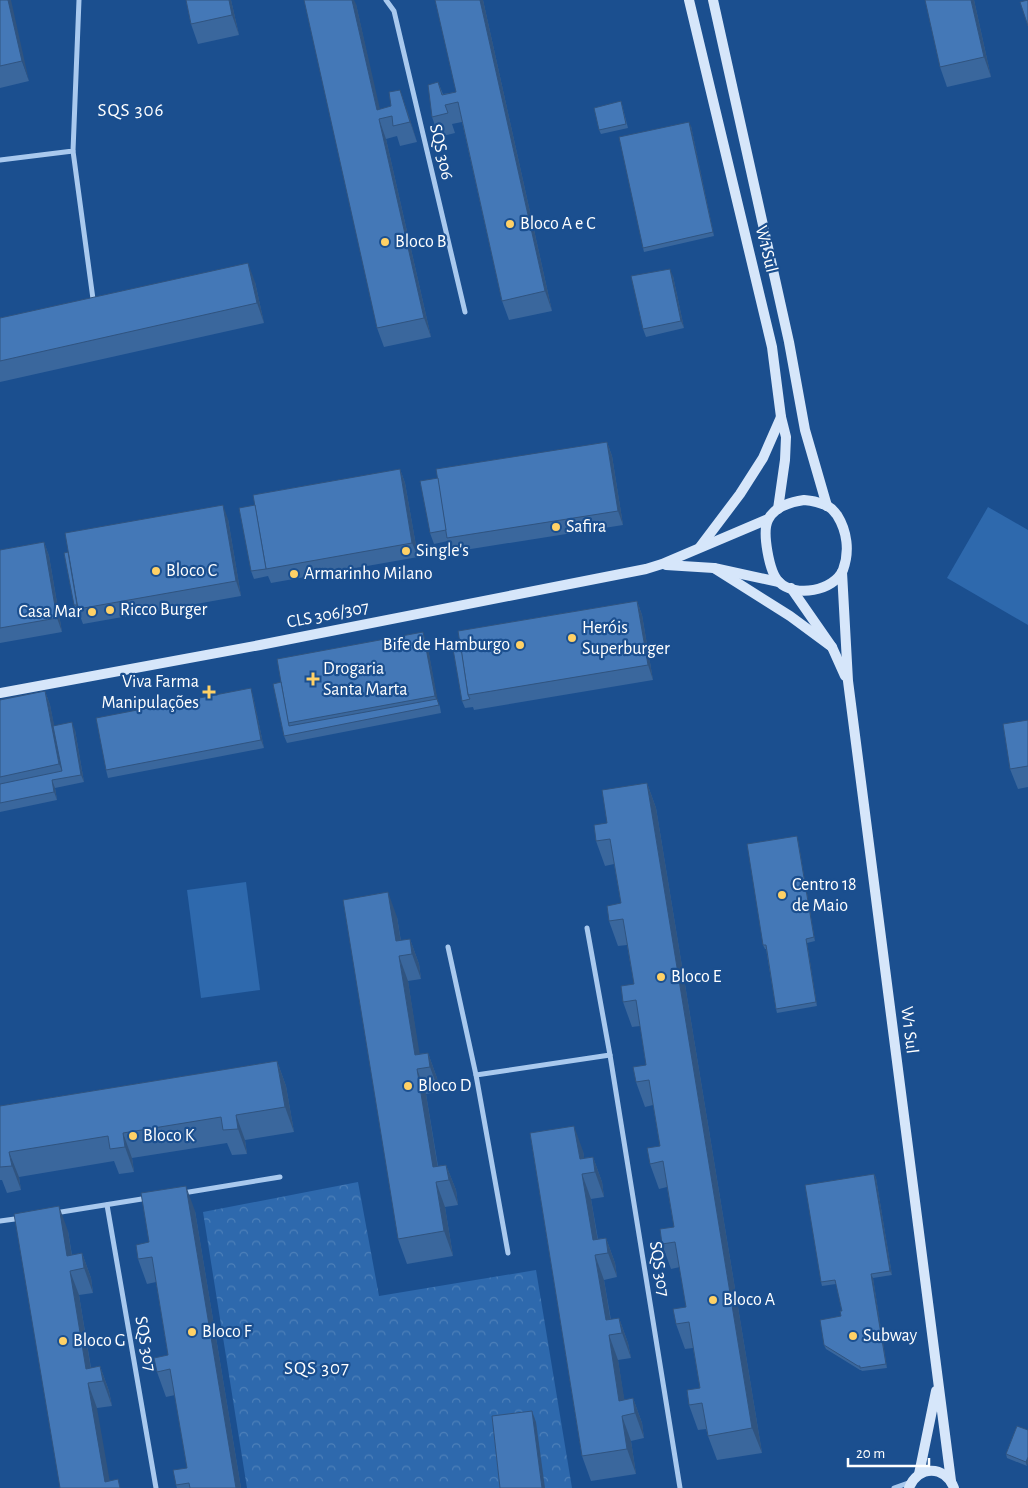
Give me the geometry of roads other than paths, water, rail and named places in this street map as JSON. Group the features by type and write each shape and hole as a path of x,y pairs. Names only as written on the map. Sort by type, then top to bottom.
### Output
{"street":[{"path":"79,0 73,151 93,299"},
{"name":"SQS 306","path":"386,0 394,11 465,312"},
{"name":"W1 Sul","path":"688,0 772,347 781,417 786,437 785,460 778,509"},
{"name":"W1 Sul","path":"713,0 789,342 805,430 827,506"},
{"path":"0,160 73,151"},
{"path":"699,549 740,494 763,458 781,417"},
{"path":"818,501 827,506 831,507 845,531 846,558 842,572 832,582 819,589 805,591 791,588 779,582 769,560 766,546 768,519 778,509 790,502 818,501"},
{"name":"CLS 306/307","path":"0,693 646,569 699,549 768,519"},
{"name":"CLS 306/307","path":"662,564 714,568 779,582"},
{"path":"714,568 790,616 832,647"},
{"name":"W1 Sul","path":"842,572 848,681 938,1382 953,1485"},
{"name":"W1 Sul","path":"791,588 832,647 848,681"},
{"name":"SQS 307","path":"587,928 610,1055 680,1488"},
{"path":"448,947 476,1075 508,1253"},
{"path":"476,1075 610,1055"},
{"path":"175,1194 280,1177"},
{"path":"49,1214 155,1197"},
{"name":"SQS 307","path":"107,1205 156,1488"},
{"path":"0,1221 29,1217"},
{"name":"W1 Sul","path":"913,1482 938,1382"},
{"path":"894,1488 913,1482 926,1471 940,1472 953,1485 961,1488"}],"place":[{"name":"Bloco A e C","path":"510,224"},
{"name":"Bloco B","path":"385,242"},
{"name":"Safira","path":"556,527"},
{"name":"Single's","path":"406,551"},
{"name":"Bloco C","path":"156,571"},
{"name":"Armarinho Milano","path":"294,574"},
{"name":"Ricco Burger","path":"110,610"},
{"name":"Casa Mar","path":"92,612"},
{"name":"Heróis Superburger","path":"572,638"},
{"name":"Bife de Hamburgo","path":"520,645"},
{"name":"Drogaria Santa Marta","path":"313,679"},
{"name":"Viva Farma Manipulações","path":"209,692"},
{"name":"Centro 18 de Maio","path":"782,895"},
{"name":"Bloco E","path":"661,977"},
{"name":"Bloco D","path":"408,1086"},
{"name":"Bloco K","path":"133,1136"},
{"name":"Bloco A","path":"713,1300"},
{"name":"Bloco F","path":"192,1332"},
{"name":"Subway","path":"853,1336"},
{"name":"Bloco G","path":"63,1341"}],"district":[{"name":"SQS 306","path":"131,110"},
{"name":"SQS 307","path":"317,1368"}]}
